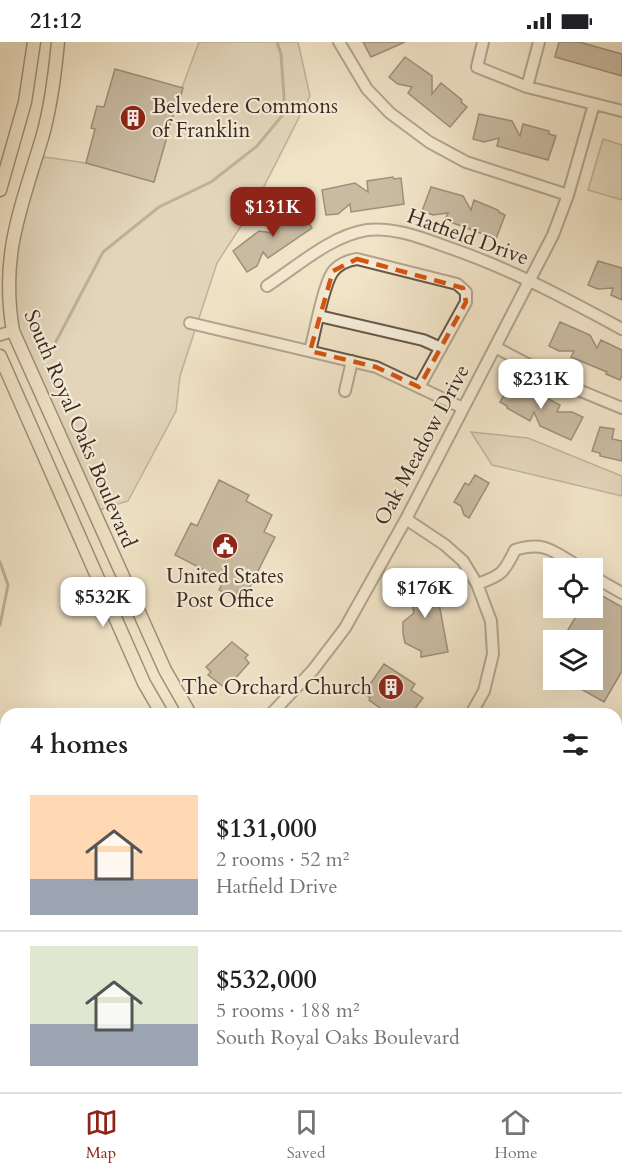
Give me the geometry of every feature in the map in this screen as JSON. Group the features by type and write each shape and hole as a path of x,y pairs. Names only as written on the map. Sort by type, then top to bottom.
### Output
{"main road":[{"path":"0,190 25,102 34,42"},
{"name":"South Royal Oaks Boulevard","path":"58,42 50,106 13,227 7,256 4,311 165,670 187,708"},
{"name":"South Royal Oaks Boulevard","path":"0,356 144,683 159,708"}],"street":[{"path":"339,42 367,88 390,112 429,142 466,162 568,195"},
{"path":"483,42 477,67 527,87 622,111"},
{"path":"527,87 539,42"},
{"name":"Oak Meadow Drive","path":"277,708 313,670 345,628 406,519 553,235 568,195 594,104"},
{"name":"Hatfield Drive","path":"267,286 332,242 367,231 398,231 482,259 531,280 622,329"},
{"path":"310,351 328,282 333,271 351,260 457,284 466,292 466,302 419,387"},
{"path":"319,316 423,340 441,348"},
{"path":"190,323 376,367 462,408"},
{"path":"0,335 14,331"},
{"path":"495,347 572,387 622,408"},
{"path":"345,391 352,361"},
{"path":"406,519 445,545 463,561 477,584 491,621 493,654 484,691 474,708"},
{"path":"477,584 498,577 516,550 532,545 546,548 563,558"},
{"path":"603,583 622,594"}],"highlighted area":[{"path":"357,259 463,288 466,302 419,387 376,367 310,351 333,271"}],"shaded area":[{"path":"199,42 298,42 310,96 254,206 217,263 180,376 176,411 128,501 93,512 13,331 5,283 31,169 45,157 86,163 154,182 177,101"},
{"path":"603,139 622,145 622,200 588,190"},
{"path":"471,432 528,438 622,476 622,496 492,465"}],"building":[{"path":"363,42 405,42 371,57"},
{"path":"559,42 579,42 622,54 622,76 555,57"},
{"path":"405,57 432,76 432,94 441,83 467,107 450,127 408,93 412,87 398,84 389,77"},
{"name":"Belvedere Commons of Franklin","path":"115,69 183,88 179,102 177,101 154,182 86,163 95,129 91,128 97,106 104,107"},
{"path":"479,114 512,121 520,136 523,124 549,131 549,134 556,136 548,160 497,146 499,138 484,142 473,139"},
{"path":"393,177 394,179 401,178 404,204 351,212 350,204 338,214 326,215 322,190 355,183 368,192 367,181"},
{"path":"431,187 463,196 471,210 474,200 505,215 496,239 445,220 448,213 433,215 422,211"},
{"path":"299,206 312,228 268,258 263,252 257,266 247,272 233,251 259,231 274,233 268,224 290,209"},
{"path":"598,261 622,268 622,300 611,295 613,288 598,289 588,285"},
{"path":"560,322 590,335 597,348 601,340 622,350 620,380 571,357 574,351 559,351 549,346"},
{"path":"513,380 560,405 557,412 572,412 583,417 571,440 540,426 534,412 530,421 500,402"},
{"path":"600,427 614,429 612,439 622,441 622,461 600,456 600,453 592,451"},
{"path":"475,475 489,483 469,518 464,515 461,506 454,502 465,483 469,485"},
{"name":"United States Post Office","path":"219,480 249,495 246,501 272,515 264,532 275,537 246,595 238,591 235,598 219,590 224,580 175,555 191,523 197,526"},
{"path":"434,576 448,652 421,657 421,651 405,643 403,633 403,622 414,613 407,581"},
{"path":"603,596 622,607 622,671 604,702 583,690 603,690 603,630 568,630 575,618 603,618"},
{"path":"232,642 248,655 245,658 249,663 233,681 232,679 224,687 208,675 211,672 206,667"},
{"name":"The Orchard Church","path":"384,664 415,684 411,690 423,698 416,708 380,708 364,693"}],"waterway":[{"path":"44,357 50,353 103,252 159,207 211,182 257,146 285,112 281,54 277,42"},
{"path":"0,562 8,585 0,625"}],"place":[{"name":"Belvedere Commons of Franklin","path":"133,118"},
{"name":"United States Post Office","path":"225,546"},
{"name":"The Orchard Church","path":"391,687"}]}
